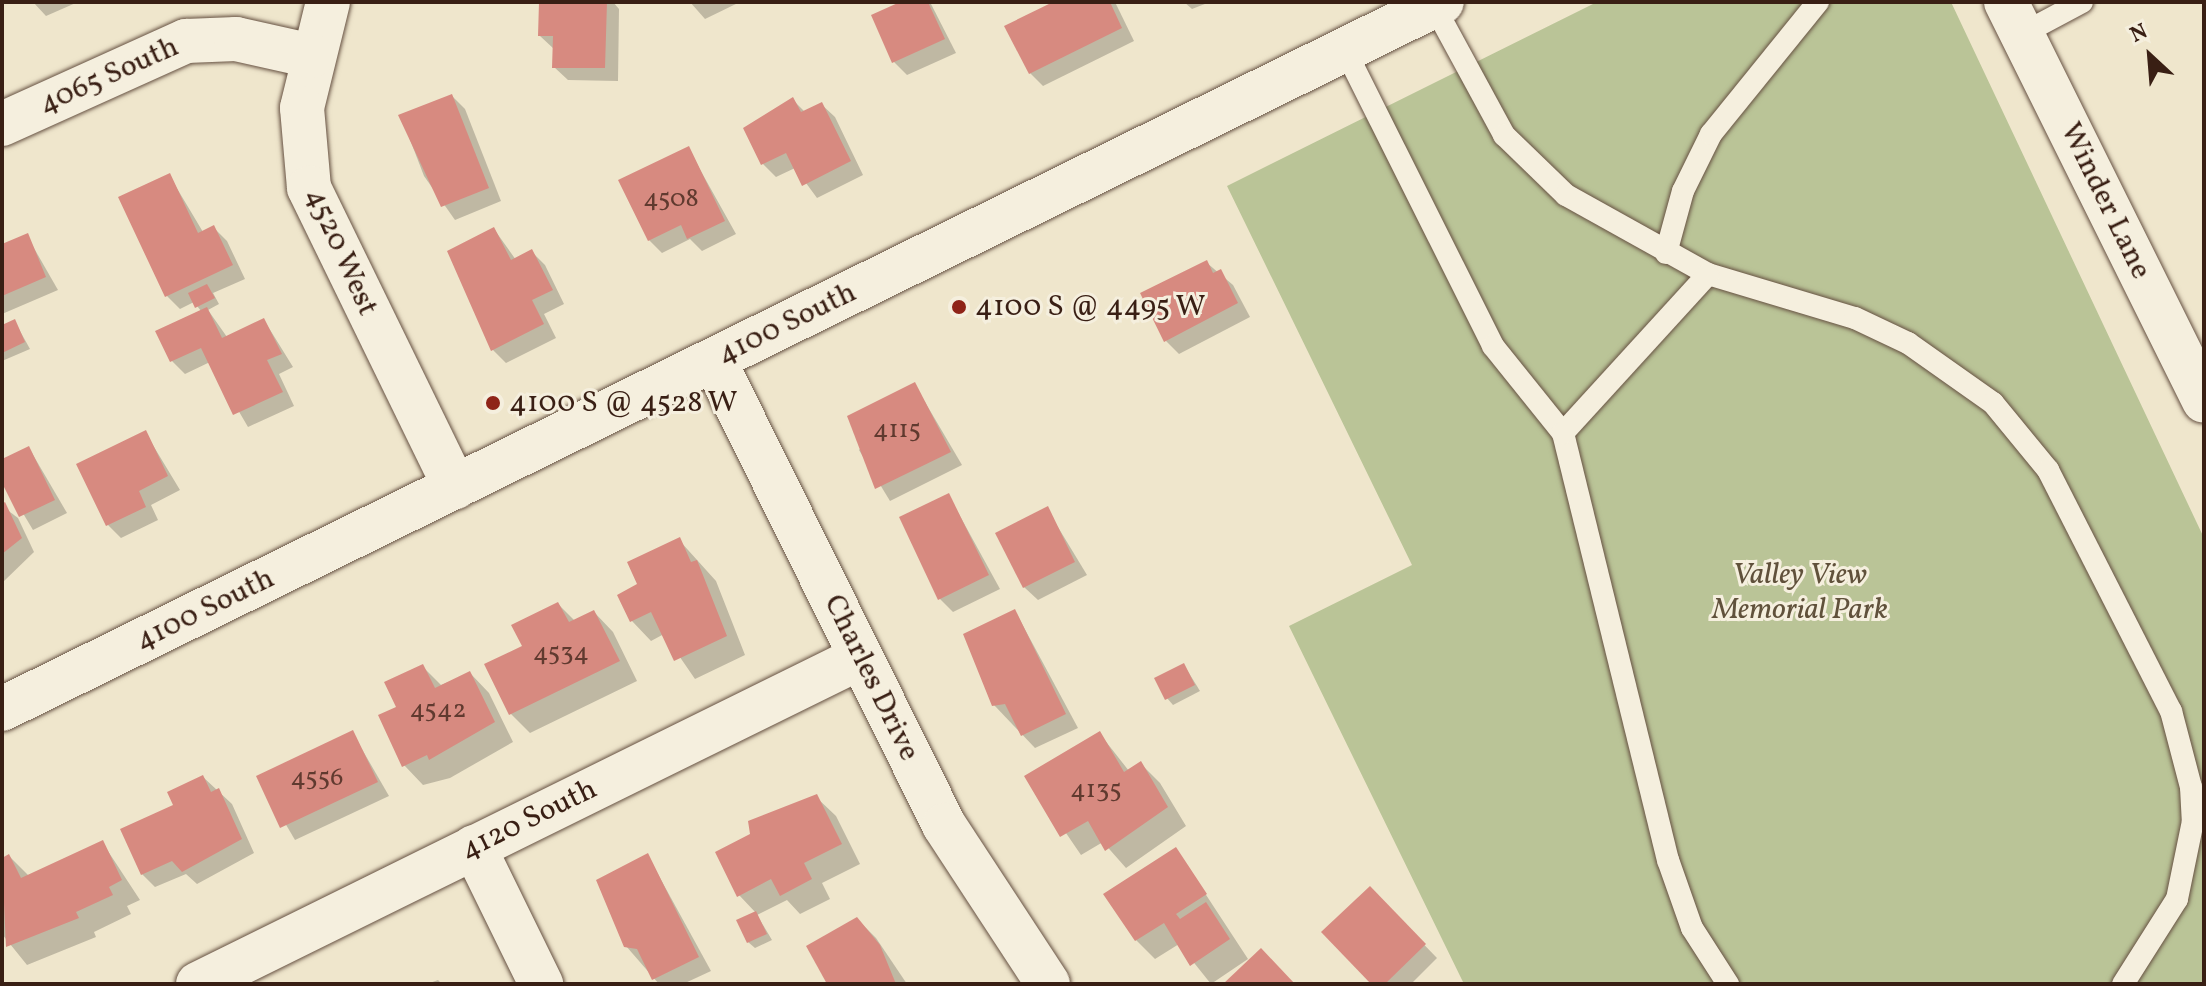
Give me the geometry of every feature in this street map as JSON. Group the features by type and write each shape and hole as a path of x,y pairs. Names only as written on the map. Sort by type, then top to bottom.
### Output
{"street":[{"name":"4520 West","path":"328,2 312,56 300,136 309,188 455,487"},
{"name":"4100 South","path":"2,709 1438,4"},
{"name":"Winder Lane","path":"2014,18 2204,401"},
{"name":"4065 South","path":"2,124 186,41 236,39 312,56"},
{"name":"Charles Drive","path":"714,360 963,858 1048,984"},
{"name":"4120 South","path":"198,984 861,657"},
{"path":"474,847 541,984"}],"lane":[{"path":"1666,253 1683,191 1711,134 1818,2"},
{"path":"2014,18 2082,2"},
{"path":"1438,4 1482,102 1523,158 1566,195 1708,274 1855,318 1908,343 1964,379 2016,426 2065,499 2171,711 2191,787 2190,844 2172,910 2123,984"},
{"path":"1345,50 1493,346 1563,433 1668,860 1692,928 1728,984"},
{"path":"1563,433 1708,274"},
{"path":"2190,844 2204,875"}],"green space":[{"name":"Valley View Memorial Park","path":"1597,2 1951,2 2204,538 2204,984 1464,984 1289,626 1412,565 1227,186"}],"building":[{"path":"539,2 607,2 605,68 552,68 553,36 538,36"},
{"path":"900,2 928,2 945,39 892,63 871,15"},
{"path":"1053,2 1110,2 1122,28 1029,74 1004,26"},
{"path":"452,94 489,188 441,207 398,115"},
{"path":"793,97 801,112 822,102 851,161 802,186 786,153 761,165 743,128"},
{"path":"689,146 725,221 687,239 681,225 648,241 618,180"},
{"path":"170,173 198,233 214,225 233,265 165,297 118,197"},
{"path":"494,227 511,260 532,249 553,290 532,300 544,324 491,351 447,251"},
{"path":"28,233 46,277 2,296 2,244"},
{"path":"1207,260 1213,273 1221,269 1238,303 1164,342 1140,293"},
{"path":"207,284 215,298 195,308 188,293"},
{"path":"207,307 222,338 264,318 282,354 267,360 283,392 233,415 201,348 170,362 155,331"},
{"path":"15,319 25,342 2,353 2,325"},
{"path":"915,382 951,452 875,489 847,416"},
{"path":"146,430 168,476 139,491 146,507 106,526 76,464"},
{"path":"29,446 55,500 19,517 2,483 2,459"},
{"path":"949,493 989,575 938,600 899,517"},
{"path":"5,502 22,538 2,554 2,504"},
{"path":"1048,506 1075,562 1023,588 995,533"},
{"path":"680,537 691,562 697,560 727,636 674,661 651,612 630,622 617,595 637,584 627,562"},
{"path":"558,602 569,622 594,610 620,661 509,715 484,664 522,646 511,625"},
{"path":"1015,609 1066,714 1021,736 1005,704 992,706 963,634"},
{"path":"1184,663 1195,685 1165,700 1154,678"},
{"path":"423,664 435,688 470,671 495,722 429,760 427,755 402,767 378,715 396,707 384,682"},
{"path":"353,730 378,782 280,828 256,776"},
{"path":"1100,731 1124,772 1141,761 1168,807 1105,851 1088,821 1060,837 1024,776"},
{"path":"203,775 211,792 219,788 242,839 182,872 172,861 141,875 120,829 173,805 167,792"},
{"path":"817,794 842,844 804,863 812,879 780,896 771,879 737,897 715,852 750,834 748,821"},
{"path":"103,840 122,880 109,887 113,895 76,912 79,918 6,947 2,858 9,854 21,878"},
{"path":"1176,847 1207,894 1176,914 1180,919 1206,902 1230,939 1190,966 1164,923 1135,941 1103,894"},
{"path":"648,853 699,957 652,980 637,949 624,947 596,880"},
{"path":"1370,886 1426,944 1385,984 1371,984 1321,932"},
{"path":"756,911 767,934 747,943 736,920"},
{"path":"857,917 880,945 896,984 827,984 806,946"},
{"path":"1261,948 1295,984 1223,984"}],"place":[{"name":"4100 S @ 4495 W","path":"959,307"},
{"name":"4100 S @ 4528 W","path":"493,403"}]}
